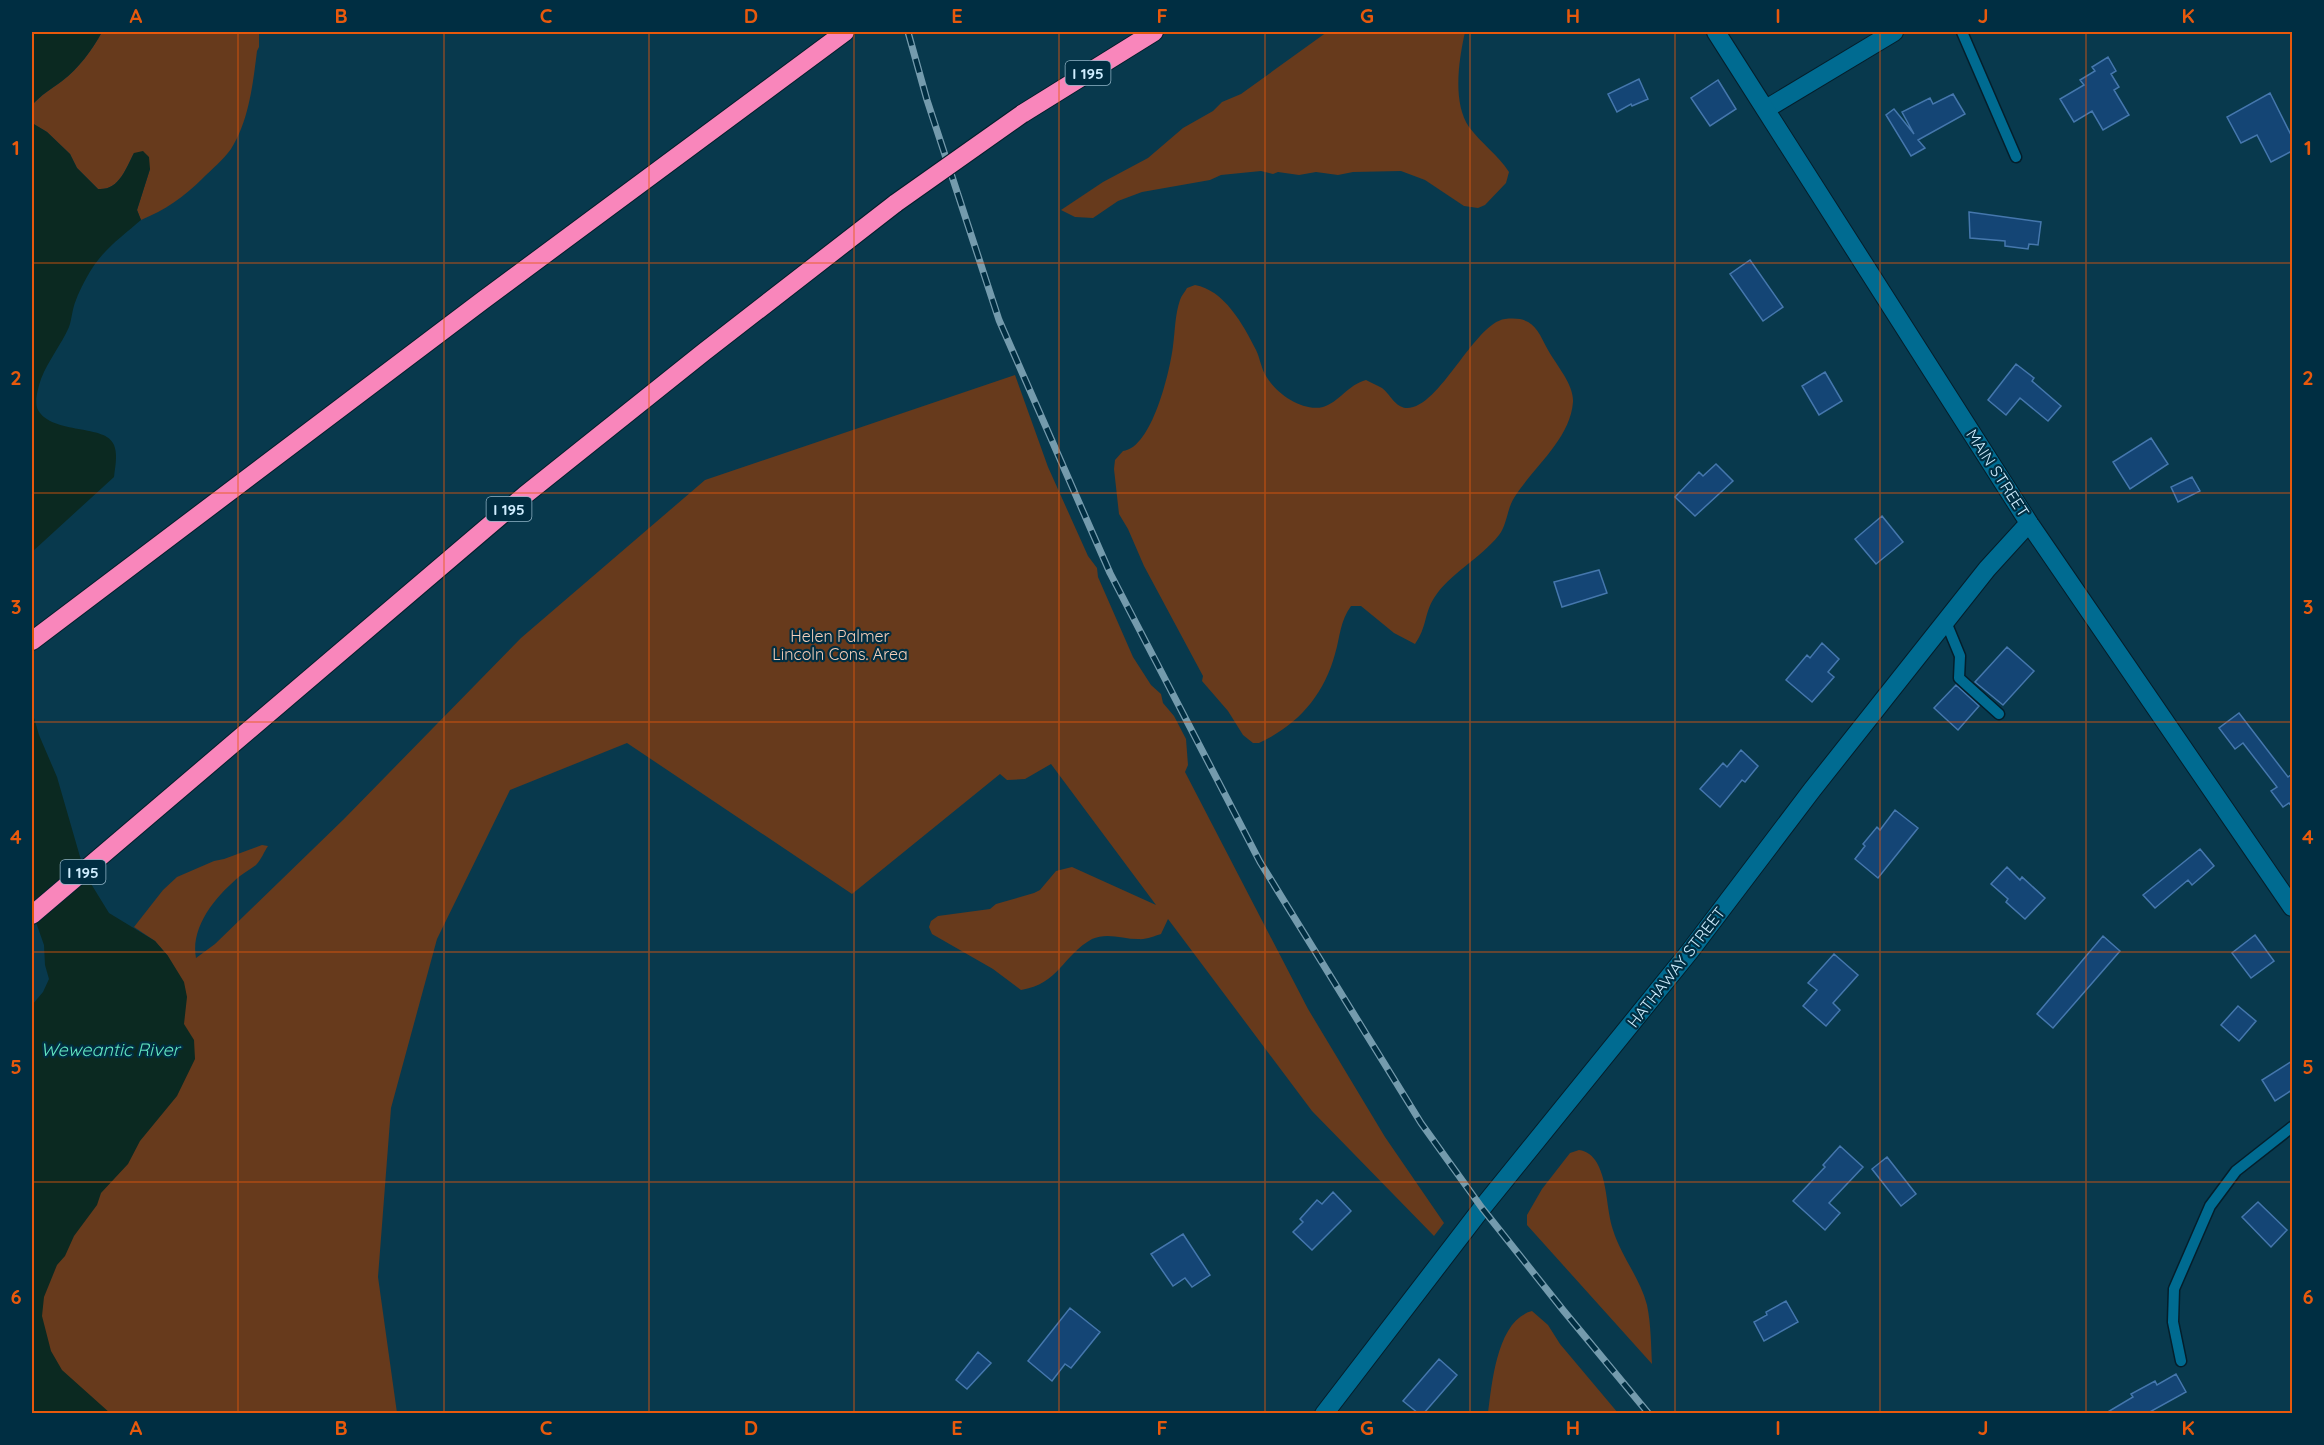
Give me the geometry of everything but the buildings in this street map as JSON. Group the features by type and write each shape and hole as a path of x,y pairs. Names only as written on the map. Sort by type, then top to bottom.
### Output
{"highway":[{"path":"32,641 473,308 844,32"},
{"name":"I 195","path":"32,915 525,495 704,352 896,203 1022,114 1154,32"}],"street":[{"name":"MAIN STREET","path":"1716,32 2029,523 2292,907"},
{"path":"1766,109 1894,32"},
{"name":"HATHAWAY STREET","path":"1324,1413 1482,1208 1684,958 1812,790 1987,569 2029,523"}],"lane":[{"path":"1962,32 2016,158"},
{"path":"1946,622 1960,656 1959,678 1999,714"},
{"path":"2181,1361 2173,1322 2174,1289 2210,1206 2236,1171 2292,1128"}],"green space":[{"path":"102,32 259,32 259,47 249,102 242,126 231,149 195,186 166,207 141,220 137,210 150,169 134,153 125,172 117,182 105,189 98,189 77,168 70,154 47,132 32,123 32,105 74,70"},
{"path":"1327,32 1465,32 1458,80 1460,105 1469,127 1509,172 1506,183 1485,205 1478,208 1464,206 1425,180 1401,171 1353,172 1338,175 1316,172 1299,175 1261,171 1221,175 1210,180 1142,192 1118,201 1093,218 1075,217 1061,210 1103,182 1148,158 1183,128 1213,111 1222,102 1241,94"},
{"path":"1195,285 1215,294 1239,319 1270,383 1283,395 1307,407 1328,405 1354,385 1366,380 1382,388 1402,407 1418,405 1431,396 1444,382 1481,335 1493,324 1505,319 1522,320 1533,325 1564,376 1573,396 1565,429 1550,453 1514,498 1502,531 1434,598 1422,632 1415,644 1394,633 1361,606 1351,606 1342,623 1330,669 1324,683 1308,707 1286,727 1259,743 1253,743 1243,735 1228,711 1202,681 1203,676 1119,514 1115,460 1123,451 1133,447 1143,437 1151,423 1168,373 1180,300 1187,288"},
{"name":"Helen Palmer Lincoln Cons. Area","path":"1015,375 1048,467 1088,556 1097,568 1098,577 1133,657 1151,685 1161,694 1163,703 1174,716 1186,739 1188,765 1185,772 1308,1009 1385,1137 1444,1223 1434,1236 1312,1111 1168,919 1161,934 1150,938 1103,936 1092,939 1044,982 1021,990 993,969 932,934 929,927 931,921 938,916 990,909 996,904 1034,893 1040,890 1056,871 1072,867 1156,905 1051,764 1025,779 1007,780 1000,774 852,894 627,743 510,790 437,939 391,1108 378,1277 397,1413 54,1413 32,1296 168,956 155,941 134,927 163,890 177,877 214,861 262,845 268,846 256,865 231,884 207,912 197,934 196,958 215,944 344,819 521,638 705,480"},
{"path":"1579,1150 1592,1156 1601,1171 1613,1230 1644,1295 1649,1320 1652,1364 1527,1225 1527,1215 1542,1189 1570,1153"},
{"path":"1532,1311 1548,1325 1560,1344 1618,1413 1488,1413 1494,1370 1504,1339 1520,1317"}],"water":[{"path":"32,32 102,32 74,70 32,105"},
{"path":"32,123 47,132 70,154 77,168 98,189 105,189 117,182 125,172 134,153 143,151 149,157 150,169 137,210 141,220 105,252 90,272 75,303 69,327 44,372 36,403 38,410 45,418 55,423 91,431 109,438 116,453 114,477 32,552"},
{"name":"Weweantic River","path":"32,711 39,735 57,777 85,874 109,913 155,941 168,956 184,982 187,997 184,1024 194,1040 195,1059 177,1096 140,1141 128,1164 101,1193 97,1205 74,1236 65,1256 57,1265 44,1297 42,1316 51,1351 62,1370 110,1413 32,1413 32,1005 43,992 49,979 45,965 44,945 32,911"}],"railway":[{"path":"908,32 927,100 999,320 1110,573 1260,862 1421,1123 1482,1208 1649,1414"}]}
